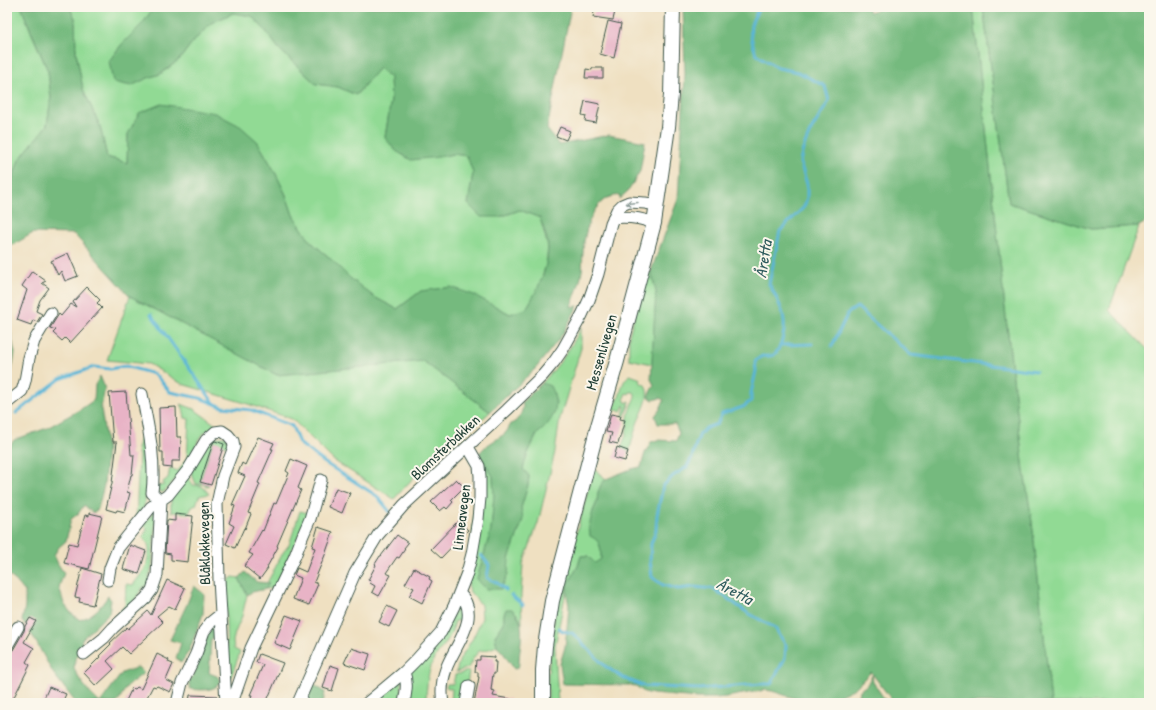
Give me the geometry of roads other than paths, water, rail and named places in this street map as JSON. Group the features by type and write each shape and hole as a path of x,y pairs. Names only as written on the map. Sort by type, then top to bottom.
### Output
{"main road":[{"name":"Messenlivegen","path":"543,703 545,646 552,601 654,223 668,127 671,95 673,7"}],"street":[{"name":"Blomsterbakken","path":"298,703 355,573 374,541 389,521 404,505 468,447 554,362 582,315 589,300 598,274 613,218 617,210 622,205 629,202 657,205"},
{"path":"613,218 632,217 654,223"},
{"path":"7,403 22,391 34,341 51,313"},
{"path":"84,654 104,638 152,590 157,575 161,501 152,493 154,476 153,453 142,394"},
{"name":"Blåklokkevegen","path":"108,580 110,568 118,548 151,507 168,495 188,470 201,447 210,435 215,432 222,432 228,435 233,441 234,448 223,476 217,504 219,579 226,703"},
{"name":"Linneavegen","path":"372,701 404,672 441,632 454,606 467,573 478,519 481,489 479,466 468,447"},
{"path":"232,703 251,648 295,556 310,519 321,480"},
{"path":"443,703 442,690 446,670 462,638 468,618 466,600 459,593"},
{"path":"177,703 182,683 196,654 204,631 211,622 221,614"},
{"path":"7,646 18,627"},
{"path":"404,672 407,680 404,703"},
{"path":"466,703 469,686"}],"waterway":[{"name":"Åretta","path":"559,628 563,631 572,633 605,666 623,678 644,686 698,689 771,684 785,658 786,645 775,628 748,613 714,589 694,587 678,589 663,585 652,577 650,561 651,544 656,530 657,515 663,486 673,476 687,467 700,434 706,428 717,424 722,414 743,407 751,401 751,393 756,371 755,361 762,356 774,355 779,349 783,337 783,314 769,284 780,231 804,207 807,198 807,184 800,162 803,149 810,132 829,101 825,86 798,72 778,68 756,54 751,38 751,26 759,7"},
{"path":"832,346 848,313 857,307 911,355 1036,371"},
{"path":"151,314 213,402"},
{"path":"781,345 812,344"},
{"path":"16,413 60,379 94,367 110,369 125,366 154,374 170,392 200,398 223,407 251,410 292,426 299,443 325,463 377,496 390,512"},
{"path":"481,555 489,565 487,578 496,582 506,590"},
{"path":"511,595 523,605"}]}
